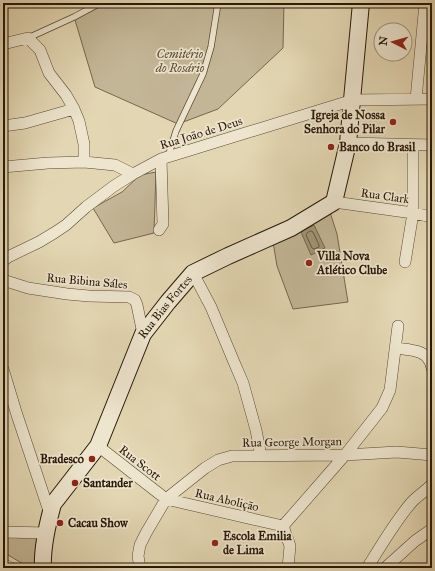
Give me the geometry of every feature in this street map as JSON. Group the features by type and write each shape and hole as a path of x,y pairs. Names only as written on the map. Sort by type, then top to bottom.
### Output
{"street":[{"path":"334,202 351,143 356,100 361,3"},
{"path":"416,99 425,3"},
{"path":"3,44 28,38 40,50 49,73 74,108 79,121 84,144 84,162"},
{"name":"Rua João de Deus","path":"3,261 8,257 40,242 66,225 86,207 114,186 164,158 356,100 432,99"},
{"path":"3,126 25,123 74,108"},
{"path":"351,143 432,145"},
{"path":"405,262 413,214 413,145"},
{"path":"159,230 163,224 164,158"},
{"path":"3,167 48,163 84,162 115,165 133,174"},
{"name":"Rua Clark","path":"334,202 432,217"},
{"name":"Rua Bias Fortes","path":"43,568 42,560 53,504 98,446 143,334 168,302 193,273 291,228 334,202"},
{"path":"193,273 211,307 243,383 256,430 261,456"},
{"name":"Rua Bibina Sáles","path":"3,280 28,288 67,294 96,297 129,297 135,300 137,305 143,334"},
{"path":"288,568 290,546 284,526 345,455 382,408 390,390 398,326"},
{"path":"395,348 416,350 426,355 432,368"},
{"path":"3,369 50,515"},
{"name":"Rua Scott","path":"98,446 166,499"},
{"name":"Rua George Morgan","path":"166,499 205,468 218,460 232,456 345,455 397,452 432,455"},
{"path":"367,568 399,518 413,501 432,484"},
{"path":"140,568 138,556 140,545 166,499"},
{"name":"Rua Abolição","path":"166,499 284,526"},
{"path":"385,568 432,529"},
{"path":"3,532 47,533"},
{"path":"3,564 11,568"}],"lane":[{"path":"28,38 74,17 100,3"},
{"path":"164,158 203,74 211,47 218,3"}],"green space":[{"name":"Cemitério do Rosário","path":"107,3 284,3 283,48 218,109 178,124 95,87 75,20"},
{"path":"156,172 154,233 114,243 93,208 122,192 140,175"},
{"name":"Villa Nova Atlético Clube","path":"330,212 337,234 348,302 293,309 277,266 273,242"},
{"path":"3,536 38,536 35,568 30,568 3,552"}],"water":[{"path":"314,225 325,248 311,255 301,232"}],"place":[{"name":"Igreja de Nossa Senhora do Pilar","path":"393,122"},
{"name":"Banco do Brasil","path":"331,147"},
{"name":"Villa Nova Atlético Clube","path":"309,263"},
{"name":"Bradesco","path":"92,459"},
{"name":"Santander","path":"75,483"},
{"name":"Cacau Show","path":"60,523"},
{"name":"Escola Emilia de Lima","path":"215,543"}]}
